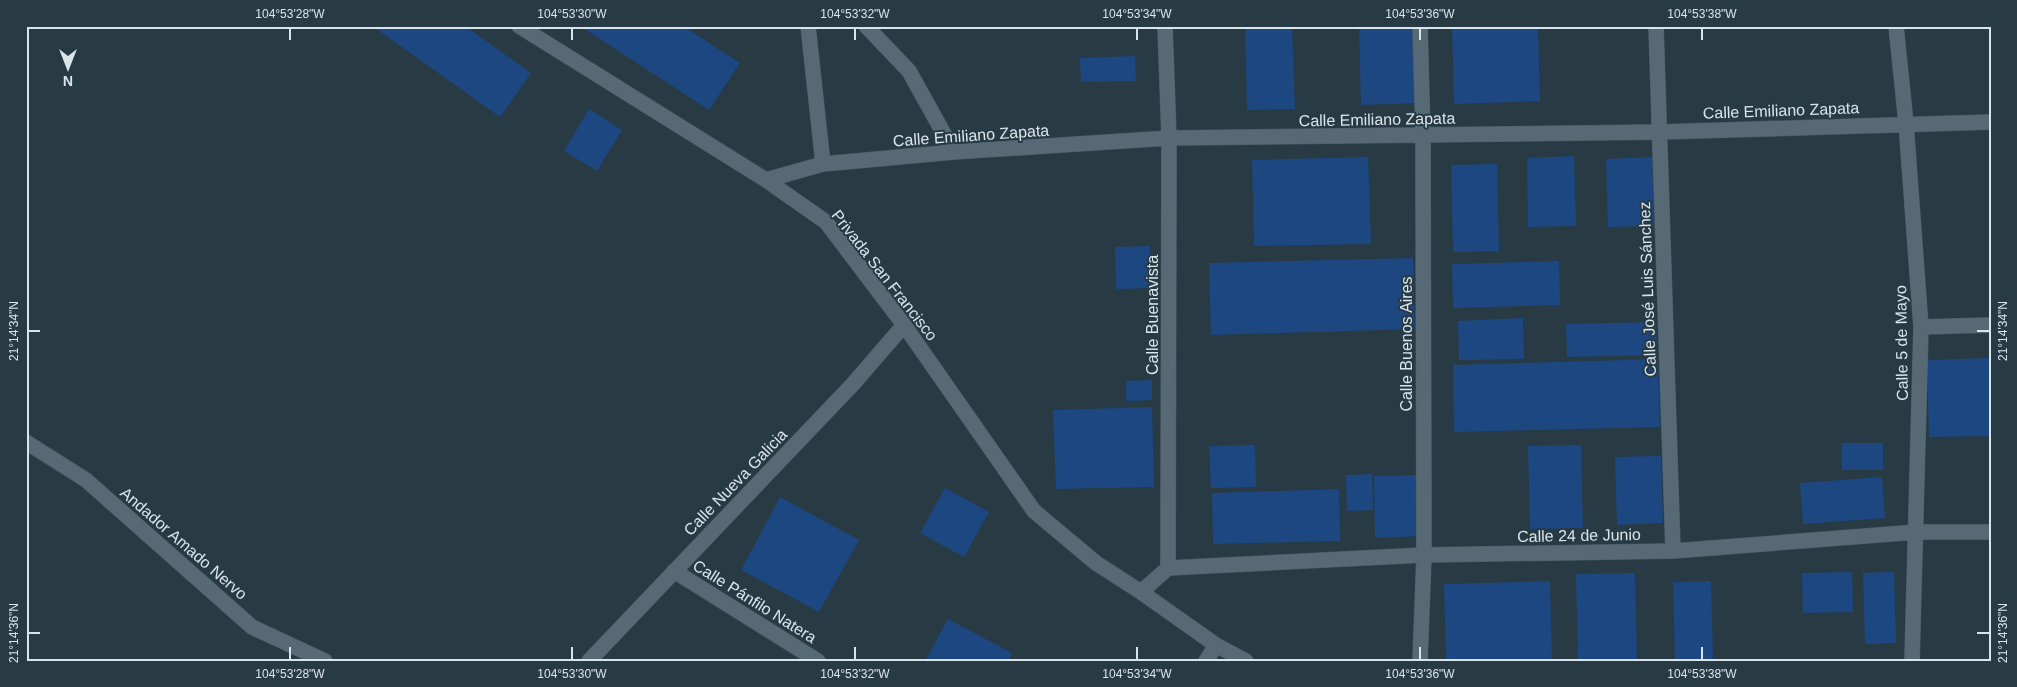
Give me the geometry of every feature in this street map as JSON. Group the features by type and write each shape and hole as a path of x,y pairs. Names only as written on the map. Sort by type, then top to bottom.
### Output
{"street":[{"name":"Privada San Francisco","path":"519,26 766,180 826,222 904,326 1034,511 1096,562 1216,645 1246,661"},
{"path":"808,26 823,164"},
{"path":"866,26 909,70 954,152"},
{"name":"Calle Buenavista","path":"1165,26 1169,138 1168,568"},
{"name":"Calle Buenos Aires","path":"1420,26 1423,136 1424,556 1420,661"},
{"name":"Calle José Luis Sánchez","path":"1656,26 1673,551"},
{"name":"Calle 5 de Mayo","path":"1896,26 1906,123 1921,326 1917,532 1912,661"},
{"name":"Calle Emiliano Zapata","path":"766,180 823,164 954,152 1169,138 1660,132 1906,123 1991,122"},
{"path":"1921,326 1991,325"},
{"name":"Calle Nueva Galicia","path":"589,661 853,384 904,326"},
{"name":"Andador Amado Nervo","path":"26,442 86,480 252,626 325,661"},
{"name":"Calle 24 de Junio","path":"1168,568 1424,556 1673,551 1917,532 1991,532"},
{"path":"1141,592 1168,568"},
{"name":"Calle Pánfilo Natera","path":"674,571 818,661"},
{"path":"1206,661 1216,645"}],"building":[{"path":"381,26 465,26 531,73 500,117 378,30"},
{"path":"580,26 683,26 740,63 709,110"},
{"path":"1245,26 1292,26 1295,109 1247,110"},
{"path":"1359,26 1416,26 1418,103 1361,105"},
{"path":"1452,26 1538,26 1540,101 1454,104"},
{"path":"1135,56 1136,81 1081,82 1080,58"},
{"path":"589,109 622,130 597,171 564,151"},
{"path":"1574,156 1576,226 1528,227 1527,158"},
{"path":"1368,157 1371,244 1254,246 1252,160"},
{"path":"1652,157 1654,226 1608,227 1606,159"},
{"path":"1497,164 1499,251 1453,252 1451,165"},
{"path":"1150,246 1152,288 1116,289 1115,247"},
{"path":"1413,258 1415,329 1211,335 1209,263"},
{"path":"1559,261 1560,305 1453,308 1452,264"},
{"path":"1523,318 1524,359 1459,360 1458,321"},
{"path":"1656,322 1657,355 1567,357 1566,324"},
{"path":"1991,358 1991,436 1929,437 1927,360"},
{"path":"1658,359 1660,427 1454,432 1453,365"},
{"path":"1152,380 1152,400 1126,401 1126,381"},
{"path":"1152,407 1154,487 1056,489 1053,410"},
{"path":"1842,443 1883,443 1883,470 1842,470"},
{"path":"1255,445 1256,487 1211,488 1209,446"},
{"path":"1581,445 1583,528 1530,529 1528,446"},
{"path":"1661,456 1663,523 1617,525 1615,457"},
{"path":"1372,474 1373,510 1347,511 1346,475"},
{"path":"1420,475 1422,536 1375,538 1374,476"},
{"path":"1882,477 1885,518 1803,524 1800,483"},
{"path":"945,488 989,512 964,557 920,533"},
{"path":"1339,489 1340,541 1213,544 1212,493"},
{"path":"780,497 859,540 819,612 741,570"},
{"path":"1852,572 1853,612 1803,613 1802,573"},
{"path":"1894,572 1896,643 1865,644 1863,573"},
{"path":"1635,573 1637,660 1578,661 1576,574"},
{"path":"1550,581 1552,661 1446,661 1444,584"},
{"path":"1711,581 1713,661 1675,661 1673,582"},
{"path":"948,619 1012,653 1008,661 925,661"}]}
